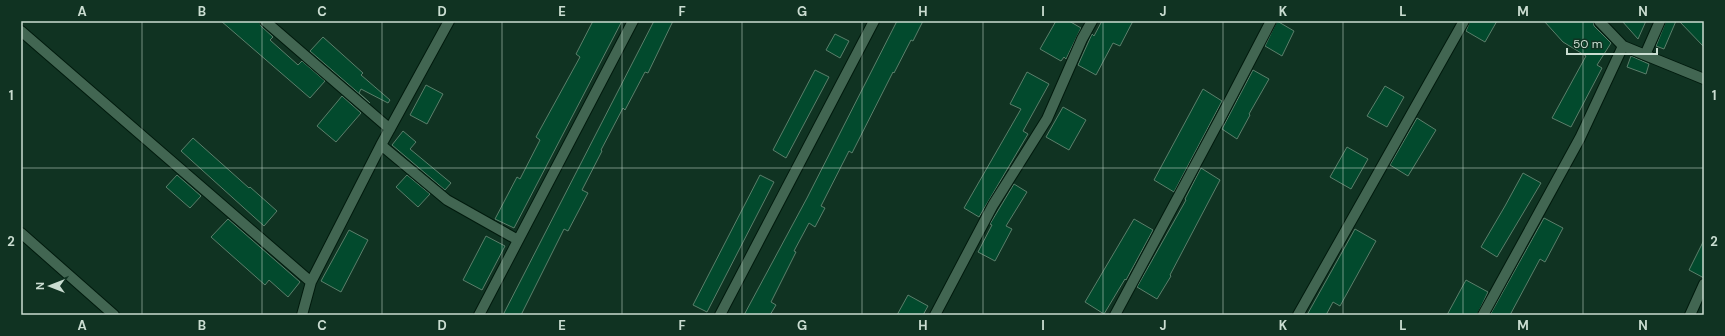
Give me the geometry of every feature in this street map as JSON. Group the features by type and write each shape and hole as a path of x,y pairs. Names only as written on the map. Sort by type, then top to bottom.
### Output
{"street":[{"path":"265,21 390,129"},
{"path":"302,315 311,282 381,145 448,21"},
{"path":"479,315 633,21"},
{"path":"720,315 874,21"},
{"path":"935,315 993,206 1047,119 1082,39 1092,21"},
{"path":"1114,315 1271,21"},
{"path":"1298,315 1464,21"},
{"path":"1599,21 1623,46 1704,78"},
{"path":"1645,55 1660,21"},
{"path":"21,31 311,282"},
{"path":"1483,315 1580,138 1623,46"},
{"path":"381,145 447,200 518,240"},
{"path":"21,233 114,315"},
{"path":"1690,315 1704,284"}],"building":[{"path":"221,21 259,21 261,26 273,37 270,40 298,65 302,61 325,81 310,98"},
{"path":"593,21 622,21 514,228 495,219 517,177 520,179 540,140 536,137 580,57 576,54"},
{"path":"654,21 673,21 648,73 645,72 625,110 623,108 601,150 602,151 582,190 588,193 568,231 564,229 521,315 503,315"},
{"path":"897,21 923,21 913,41 911,40 894,73 893,72 852,153 849,151 821,206 825,208 815,227 809,223 794,251 796,252 771,302 776,305 770,315 744,315 807,198"},
{"path":"1056,21 1069,21 1081,28 1066,59 1064,57 1061,61 1040,49"},
{"path":"1102,21 1133,21 1120,46 1113,43 1096,75 1078,65 1092,34 1094,36"},
{"path":"1277,21 1294,31 1282,56 1265,46"},
{"path":"1470,21 1497,21 1485,42 1466,31"},
{"path":"1544,21 1593,21 1594,26 1611,43 1597,65 1602,68 1571,127 1552,118 1586,56 1563,42"},
{"path":"1622,21 1646,21 1638,39"},
{"path":"1666,21 1676,21 1664,49 1656,46"},
{"path":"1679,21 1704,21 1704,47"},
{"path":"835,34 849,41 840,58 826,50"},
{"path":"323,37 363,73 361,75 390,100 388,103 361,89 359,93 370,103 310,51"},
{"path":"1631,56 1649,64 1646,74 1627,67"},
{"path":"815,70 829,77 786,158 773,150"},
{"path":"1253,70 1269,79 1237,139 1222,129"},
{"path":"1027,72 1049,84 1023,131 1028,134 979,217 964,208 1021,109 1010,104"},
{"path":"426,85 443,94 427,124 410,115"},
{"path":"1385,86 1404,97 1387,127 1367,116"},
{"path":"1203,89 1222,101 1174,192 1154,180"},
{"path":"342,96 361,113 336,142 317,126"},
{"path":"1063,107 1086,120 1069,150 1046,137"},
{"path":"1417,118 1436,130 1408,176 1390,165"},
{"path":"403,131 416,142 410,149 451,183 445,190 392,145"},
{"path":"193,138 277,211 264,226 181,151"},
{"path":"1347,147 1368,159 1351,189 1330,177"},
{"path":"1201,168 1220,180 1170,275 1171,276 1157,299 1137,287 1186,200 1185,199"},
{"path":"1523,173 1541,183 1497,257 1481,247"},
{"path":"177,175 201,196 190,208 166,187"},
{"path":"407,175 430,194 418,207 396,187"},
{"path":"760,175 774,182 707,312 693,305"},
{"path":"1014,184 1027,192 1006,226 1012,229 995,261 978,252 992,225 990,224"},
{"path":"1544,218 1563,228 1545,262 1540,259 1510,315 1490,315"},
{"path":"228,219 300,282 288,297 269,280 265,285 211,237"},
{"path":"1134,219 1153,230 1126,280 1125,279 1104,314 1085,302"},
{"path":"1355,229 1376,241 1340,306 1333,302 1326,315 1307,315"},
{"path":"349,230 368,240 341,292 321,281"},
{"path":"486,236 505,246 482,290 463,280"},
{"path":"1704,240 1704,278 1689,270"},
{"path":"1466,280 1488,292 1477,315 1447,315"},
{"path":"908,295 928,306 923,315 897,315"}]}
